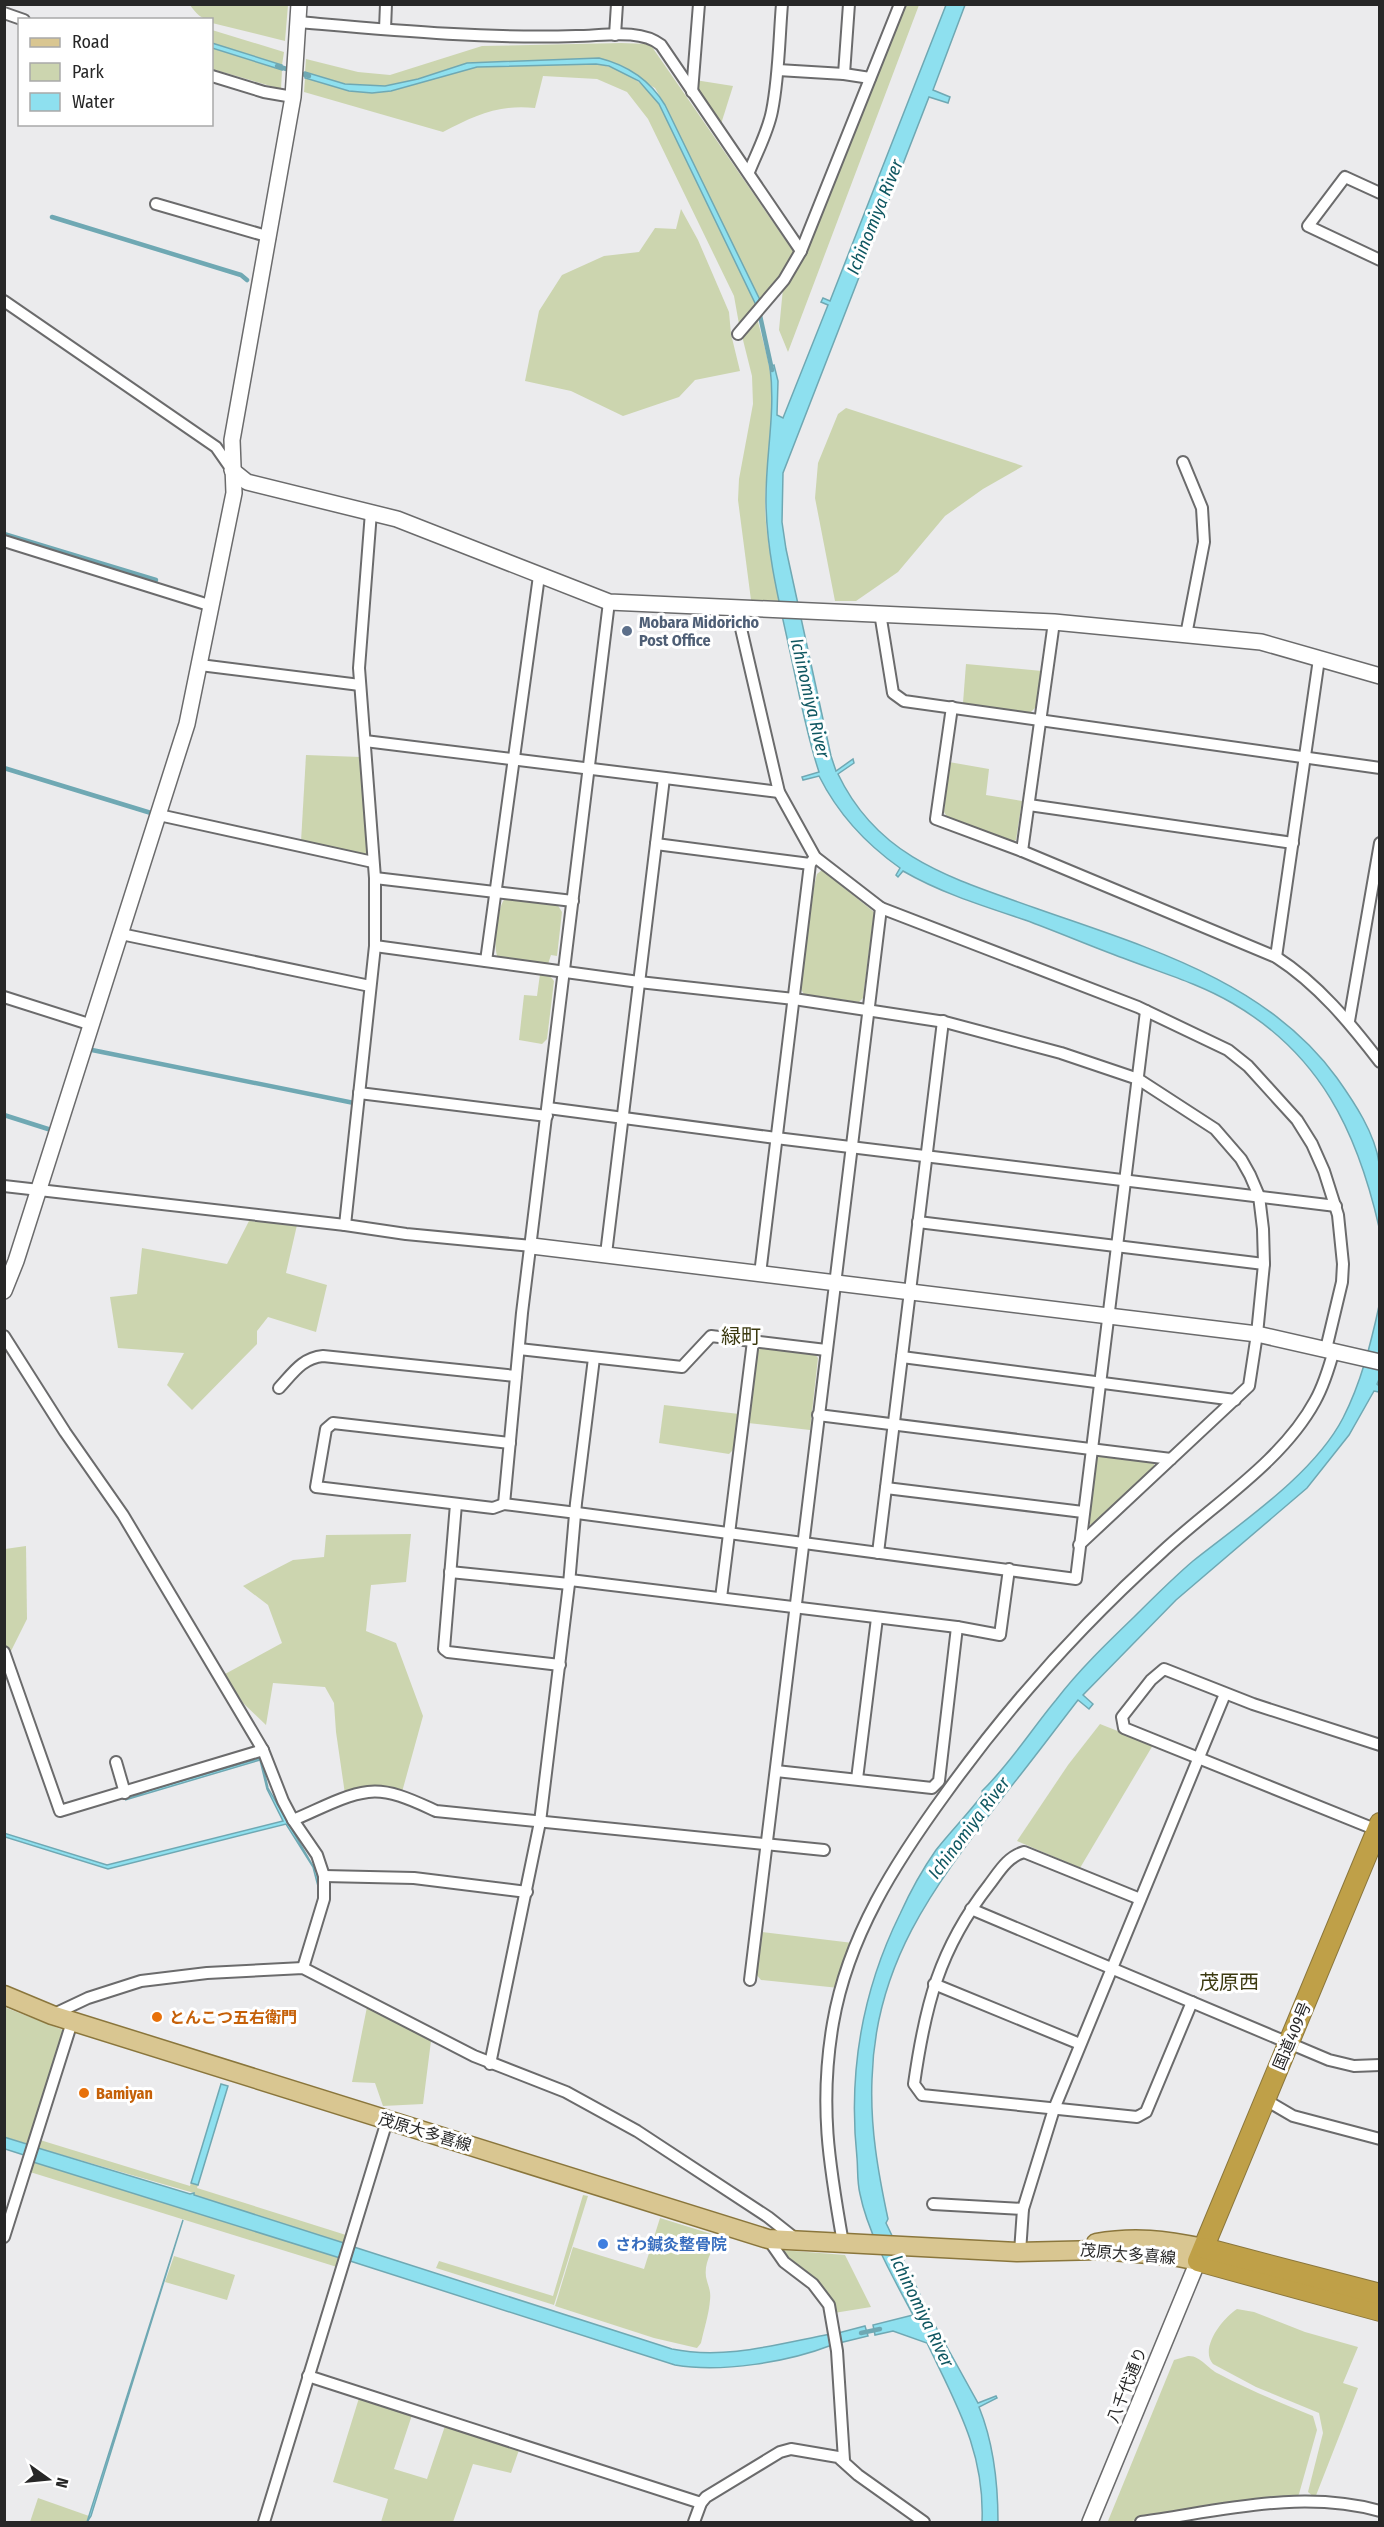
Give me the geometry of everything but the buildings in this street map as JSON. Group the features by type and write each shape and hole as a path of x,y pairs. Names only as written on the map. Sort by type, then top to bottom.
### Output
{"highway":[{"name":"国道409号","path":"1201,2254 1378,1827"},
{"path":"1201,2254 1380,2294"},
{"path":"1201,2254 1380,2311"}],"main road":[{"name":"茂原大多喜線","path":"4,1995 72,2022 768,2239 1020,2252 1058,2249 1124,2238 1144,2238 1201,2254"}],"street":[{"path":"4,1291 16,1261 179,753 200,665 234,493 232,440 238,395 270,237 293,97 299,4"},
{"path":"385,29 386,4"},
{"path":"615,35 617,4"},
{"path":"692,92 699,4"},
{"path":"749,172 767,130 778,70 782,4"},
{"path":"844,74 849,4"},
{"path":"738,334 784,279 801,251 900,4"},
{"path":"4,13 18,18"},
{"path":"298,22 517,38 615,35 646,37 654,40 661,45 801,251"},
{"path":"778,70 870,78"},
{"path":"213,76 264,92 293,97"},
{"path":"1380,193 1345,177 1308,226 1380,260"},
{"path":"156,204 270,237"},
{"path":"4,301 216,447 232,470 248,482 397,519 609,602 1054,622 1261,642 1380,676"},
{"path":"1183,462 1202,508 1204,542 1186,635"},
{"path":"345,1225 375,946 375,878 360,685 371,512"},
{"path":"4,541 212,606"},
{"path":"486,961 538,576"},
{"path":"504,1504 519,1349 609,602"},
{"path":"736,607 779,792 813,861 760,1274"},
{"path":"880,613 893,693 904,702 1380,768"},
{"path":"1022,851 1054,622"},
{"path":"1276,957 1319,659"},
{"path":"200,665 360,685"},
{"path":"952,707 936,819 1022,851 1276,957 1290,966 1349,1021 1380,1062"},
{"path":"365,741 779,792"},
{"path":"606,1254 664,778"},
{"path":"1029,805 1293,843"},
{"path":"159,815 372,862"},
{"path":"1349,1021 1380,843"},
{"path":"656,844 813,861 881,908 1146,1011 1228,1050 1248,1066 1297,1120 1324,1171 1336,1206 1343,1264 1342,1282 1326,1379 1314,1403 1287,1441 1266,1463 1189,1527 1117,1592 1044,1668 964,1767 909,1845 873,1904 852,1954 833,2021 825,2099 828,2158 847,2243"},
{"path":"375,878 573,901"},
{"path":"750,1980 881,908"},
{"path":"121,934 370,986"},
{"path":"375,946 639,982 794,999 943,1021 1061,1053 1138,1079 1215,1129 1241,1159 1259,1196 1264,1264 1249,1386 1079,1545"},
{"path":"4,997 92,1024"},
{"path":"510,1443 333,1423 326,1429 316,1487 493,1508 504,1504 1076,1579 1146,1011"},
{"path":"878,1552 943,1021"},
{"path":"359,1093 623,1118 1336,1206"},
{"path":"4,1186 1108,1314 1257,1334 1380,1362"},
{"path":"918,1222 1264,1264"},
{"path":"4,1336 64,1432 123,1515 263,1750 293,1820 317,1855 324,1876 324,1899 303,1968"},
{"path":"519,1349 682,1367 711,1336 826,1350"},
{"path":"721,1598 753,1341"},
{"path":"279,1388 303,1362 313,1357 323,1356 516,1376"},
{"path":"902,1357 1235,1400"},
{"path":"490,2064 540,1822 594,1358"},
{"path":"818,1415 1171,1459"},
{"path":"886,1488 1083,1512"},
{"path":"456,1504 444,1649 448,1652 560,1665"},
{"path":"450,1572 721,1598 957,1627 1000,1635 1009,1569"},
{"path":"857,1779 877,1618"},
{"path":"776,1771 932,1788 939,1781 957,1627"},
{"path":"4,1652 7,1653 32,1734 60,1811 263,1750"},
{"path":"1378,1827 1124,1728 1122,1717 1151,1680 1164,1670 1225,1694 1380,1745"},
{"path":"1020,2252 1023,2210 1054,2109 1225,1694"},
{"path":"116,1762 125,1792"},
{"path":"293,1820 358,1795 378,1792 404,1797 436,1811 824,1850"},
{"path":"1140,1899 1024,1852 1012,1855 970,1909 952,1939 934,1984 922,2029 914,2084 922,2095 1137,2117 1146,2112 1192,2001"},
{"path":"324,1876 414,1878 527,1892"},
{"path":"970,1909 1329,2060 1354,2066 1380,2065"},
{"path":"52,2015 88,1998 141,1981 207,1973 303,1968 490,2064 566,2092 637,2131 768,2217 798,2241"},
{"path":"934,1984 1080,2044"},
{"path":"4,2237 72,2022"},
{"path":"1264,2099 1293,2116 1380,2139"},
{"path":"264,2523 387,2121"},
{"path":"933,2204 1023,2210"},
{"path":"768,2239 784,2262 820,2291 829,2305 837,2351 844,2460"},
{"name":"八千代通り","path":"1090,2523 1201,2254"},
{"path":"308,2376 700,2503"},
{"path":"694,2523 700,2503 719,2488 786,2450 829,2454 844,2460 858,2475 924,2523"},
{"path":"1141,2523 1222,2508 1267,2503 1346,2504 1380,2511"}],"green space":[{"path":"190,5 288,5 285,41 213,23 213,18 199,16"},
{"path":"905,5 919,5 788,352 779,330 783,288 802,258"},
{"path":"213,30 284,52 282,65 213,43"},
{"path":"650,44 793,251 791,262 760,300 655,88 599,58 467,63 418,79 385,86 345,84 305,72 306,59 358,72 390,75 482,46"},
{"path":"213,48 282,70 281,89 213,69"},
{"path":"596,64 632,77 647,89 659,104 756,305 739,324 734,296 648,119 627,92 597,79 543,76 535,108 509,108 487,112 443,132 304,92 305,78 349,91 372,93 391,91 477,67"},
{"path":"695,80 733,86 721,124 699,93"},
{"path":"681,209 698,240 729,312 731,334 740,371 695,380 679,397 623,416 571,391 525,381 539,311 562,275 604,256 639,252 655,228 676,229"},
{"path":"757,318 771,381 772,418 765,514 779,601 751,600 738,500 739,479 753,404 752,376 742,336"},
{"path":"846,408 1023,466 983,489 945,516 898,572 856,601 835,601 815,498 818,463 838,414"},
{"path":"966,664 1042,671 1038,705 1030,713 963,703"},
{"path":"306,755 361,757 367,853 363,855 301,842"},
{"path":"949,762 989,769 986,795 1022,801 1016,840 1009,843 947,817 944,812"},
{"path":"822,870 874,912 863,998 859,1002 804,994 800,988 814,886 817,874"},
{"path":"506,897 557,904 562,912 557,956 551,955 548,964 498,958 495,945 496,926"},
{"path":"540,974 549,975 554,981 547,1039 542,1044 519,1040 524,995 537,996"},
{"path":"249,1221 297,1225 286,1273 327,1285 316,1332 268,1317 257,1331 257,1344 192,1410 167,1385 184,1353 118,1348 110,1297 137,1294 142,1248 227,1264"},
{"path":"762,1348 815,1354 818,1358 810,1430 748,1423 756,1351"},
{"path":"664,1405 739,1414 736,1447 729,1454 659,1443"},
{"path":"1101,1454 1154,1460 1154,1469 1093,1527 1087,1521 1095,1457"},
{"path":"411,1534 406,1582 371,1585 366,1631 396,1643 423,1716 402,1792 345,1794 334,1703 325,1687 273,1683 266,1725 243,1703 225,1674 282,1643 268,1605 243,1586 293,1560 324,1557 326,1535"},
{"path":"26,1546 27,1619 11,1651 5,1645 5,1549"},
{"path":"1100,1724 1153,1745 1080,1868 1017,1841 1068,1765"},
{"path":"761,1932 853,1943 839,1988 761,1980 756,1974"},
{"path":"4,2007 63,2030 65,2034 30,2145 5,2137"},
{"path":"367,2007 431,2041 423,2104 383,2106 375,2083 352,2082"},
{"path":"40,2140 190,2186 191,2183 198,2185 197,2188 346,2235 344,2243 193,2195 194,2193 38,2148"},
{"path":"33,2162 340,2258 337,2267 30,2172"},
{"path":"583,2195 588,2196 554,2305 436,2268 439,2261 553,2296"},
{"path":"660,2218 721,2237 707,2263 706,2275 710,2292 708,2316 701,2343 697,2348 654,2338 555,2306 573,2247 644,2269"},
{"path":"782,2250 845,2255 871,2307 834,2313 784,2258"},
{"path":"174,2256 235,2275 227,2300 165,2282"},
{"path":"1237,2309 1254,2312 1305,2332 1358,2347 1343,2383 1358,2388 1315,2498 1308,2492 1323,2433 1319,2413 1256,2387 1213,2364 1209,2357 1214,2334 1225,2319"},
{"path":"1188,2356 1200,2360 1215,2372 1242,2385 1313,2416 1317,2430 1299,2494 1297,2497 1131,2521 1108,2521 1174,2360"},
{"path":"359,2398 412,2415 394,2469 427,2479 445,2426 519,2450 511,2473 473,2464 453,2522 381,2522 388,2499 333,2482"},
{"path":"38,2498 89,2516 87,2522 30,2522"}],"water":[{"name":"Ichinomiya River","path":"946,5 965,5 933,90 950,97 948,103 929,97 783,473 782,522 786,549 836,771 853,759 854,763 838,774 855,803 875,827 897,847 922,862 949,876 1120,938 1202,971 1240,992 1276,1016 1308,1044 1337,1078 1368,1129 1377,1152 1380,1171 1379,1227 1359,1159 1346,1127 1330,1098 1289,1046 1263,1023 1232,1003 1192,984 1025,920 963,899 903,871 898,877 896,875 900,868 854,827 835,803 819,776 803,780 802,777 819,772 801,703 775,583 769,544 766,504 772,402 770,367 774,365 778,381 777,415 783,418 828,305 821,302 823,298 830,301"},
{"path":"213,43 282,65 282,70 213,48"},
{"path":"599,58 628,69 637,75 652,88 665,105 760,300 756,305 659,104 639,81 609,66 596,64 477,67 391,91 372,93 349,91 305,78 305,72 345,84 385,86 418,79 467,63"},
{"name":"Ichinomiya River","path":"1379,1306 1380,1377 1377,1384 1379,1392 1374,1391 1349,1435 1307,1488 1176,1600 1083,1695 1093,1704 1089,1709 1078,1700 956,1859 934,1892 914,1925 885,1997 876,2036 872,2079 872,2115 888,2219 886,2223 932,2320 978,2403 996,2396 997,2398 979,2407 992,2449 998,2507 998,2522 982,2522 982,2497 974,2451 958,2408 927,2343 893,2331 875,2335 873,2325 913,2315 875,2240 858,2185 855,2126 857,2063 867,2002 876,1973 904,1906 931,1858 1065,1689 1084,1667 1171,1581 1276,1496 1296,1478 1330,1439 1343,1418 1355,1391"},
{"path":"261,1758 268,1788 317,1873 319,1890 313,1867 286,1824 108,1869 5,1837 4,1833 107,1865 283,1821 267,1789 260,1760 125,1800 150,1790"},
{"path":"221,2084 228,2086 198,2185 191,2183"},
{"path":"4,2137 30,2145 27,2156 5,2149"},
{"path":"38,2148 190,2194 194,2193 194,2195 344,2243 340,2258 33,2162"},
{"path":"183,2220 91,2516 87,2522"},
{"path":"354,2247 672,2349 712,2353 732,2352 831,2334 832,2345 775,2361 734,2367 675,2365 350,2261"},
{"path":"865,2326 868,2336 839,2343 838,2333"}],"waterway":[{"path":"277,66 309,76"},
{"path":"52,217 241,275 247,280"},
{"path":"759,311 772,370"},
{"path":"4,534 156,580"},
{"path":"4,768 151,813"},
{"path":"92,1050 354,1103"},
{"path":"4,1115 48,1129"},
{"path":"861,2333 880,2329"}],"place":[{"name":"Mobara Midoricho Post Office","path":"627,631"},
{"name":"とんこつ五右衛門","path":"157,2017"},
{"name":"Bamiyan","path":"84,2093"},
{"name":"さわ鍼灸整骨院","path":"603,2244"}],"district":[{"name":"緑町","path":"741,1336"},
{"name":"茂原西","path":"1229,1982"}]}
